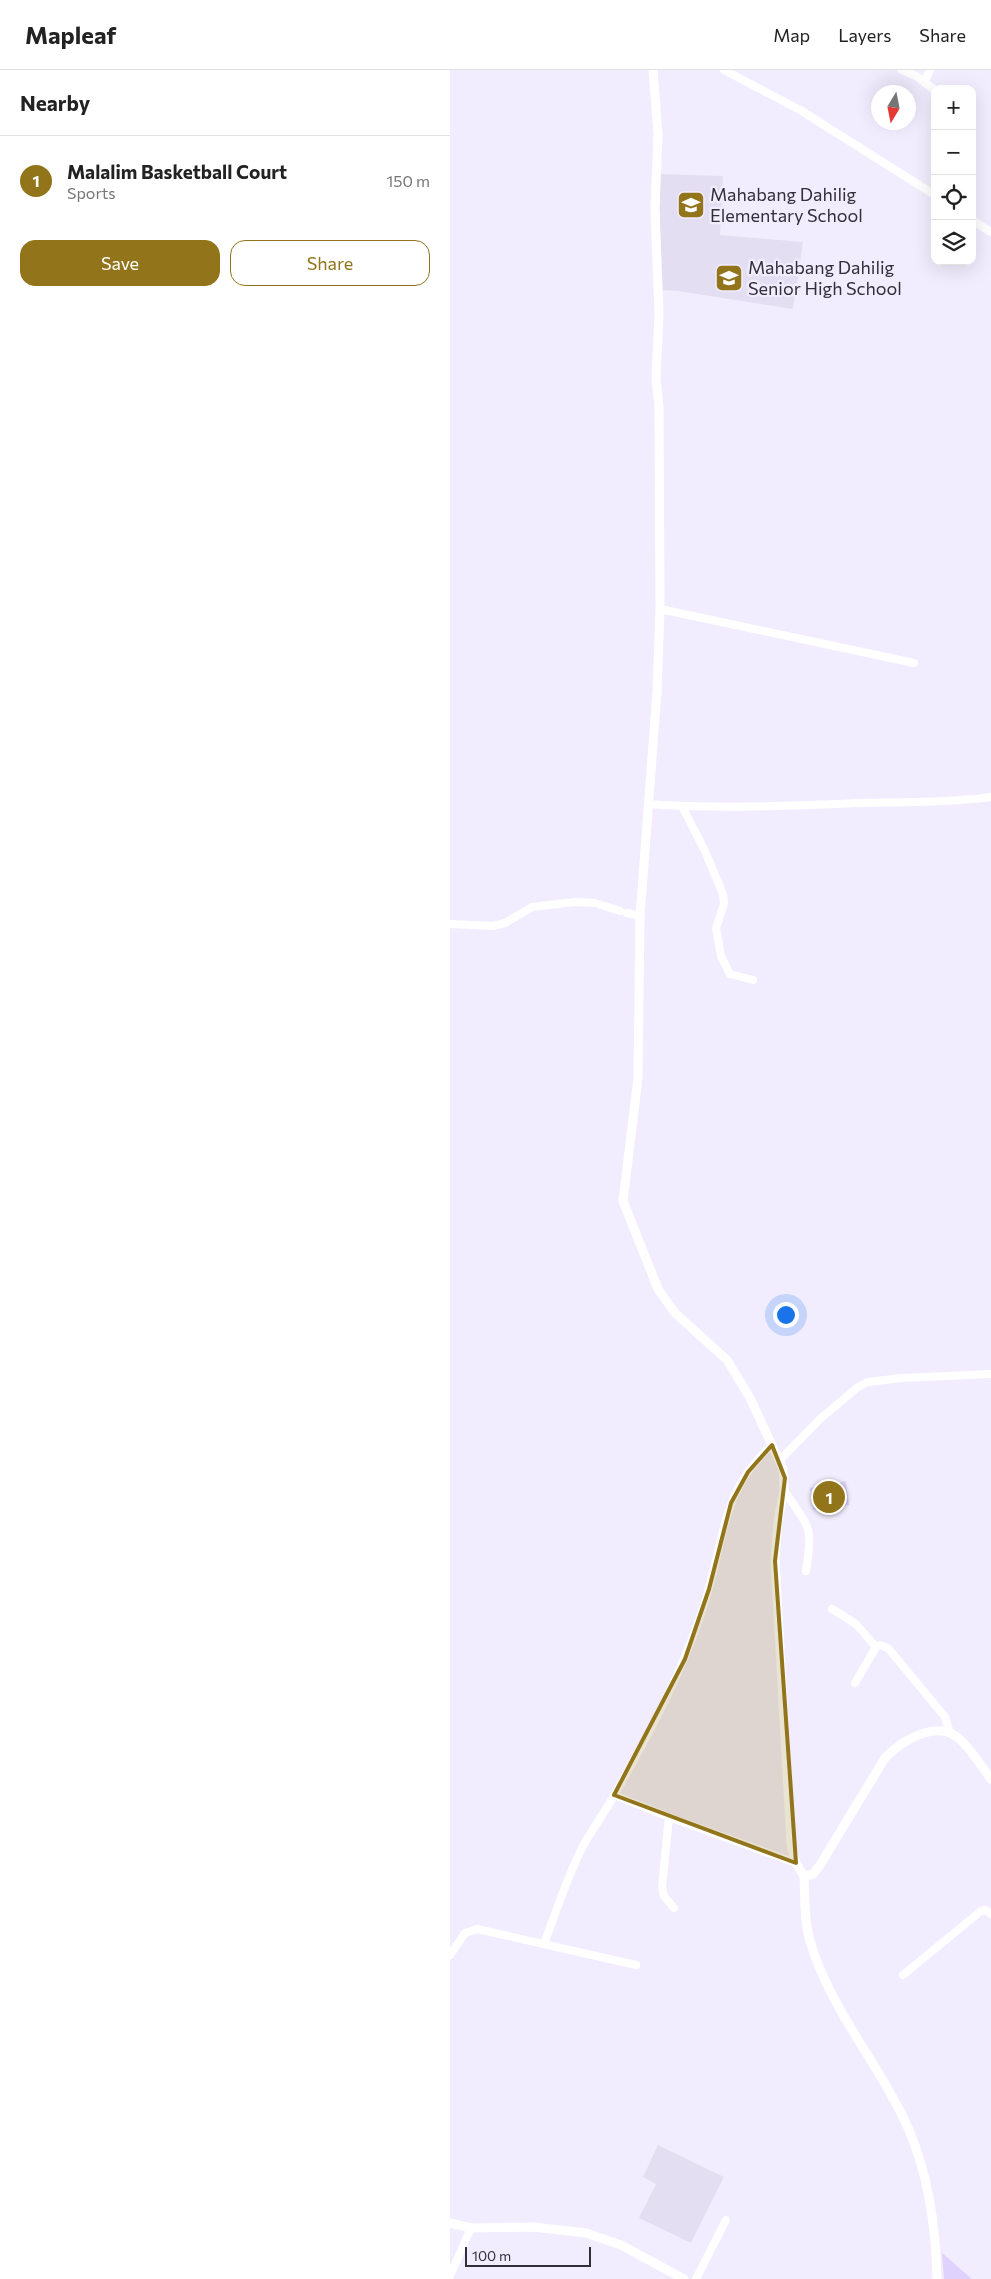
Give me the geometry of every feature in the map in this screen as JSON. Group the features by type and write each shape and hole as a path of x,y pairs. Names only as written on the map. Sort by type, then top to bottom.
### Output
{"street":[{"path":"652,70 658,134 655,209 658,313 656,379 660,407 660,609 656,723 640,916 638,1078 623,1201 658,1289 676,1313 727,1360 750,1398 780,1460 785,1478 776,1545 776,1580 791,1845 796,1863 804,1876 807,1927 822,1974 839,2009 891,2093 917,2152 929,2203 937,2279"},
{"path":"724,70 800,110 880,158 931,192"},
{"path":"902,70 925,81 931,86"},
{"path":"925,81 930,70"},
{"path":"976,223 991,232"},
{"path":"660,609 914,664"},
{"path":"648,804 682,806 791,806 991,797"},
{"path":"682,806 702,844 724,894 724,904 716,928 721,956 730,974 753,980"},
{"path":"450,924 494,926 505,923 532,907 575,902 595,903 640,916"},
{"path":"780,1460 820,1419 858,1386 868,1382 902,1378 991,1374"},
{"path":"544,1944 582,1848 614,1795 685,1659 709,1589 720,1538 731,1503 748,1472 772,1445"},
{"path":"784,1490 807,1522 810,1533 806,1570"},
{"path":"832,1609 856,1624 876,1647"},
{"path":"855,1682 876,1647 880,1645 888,1648 945,1717 950,1733"},
{"path":"804,1876 813,1874 820,1865 877,1769 895,1748 911,1738 935,1731 950,1733 958,1737 991,1779"},
{"path":"614,1795 668,1818 796,1863"},
{"path":"668,1818 662,1887 664,1896 674,1908"},
{"path":"903,1975 981,1911 986,1910 991,1914"},
{"path":"450,1956 465,1933 472,1930 484,1930 505,1937 636,1965"},
{"path":"696,2279 726,2220"},
{"path":"450,2224 471,2228 533,2227 592,2235 643,2256 684,2279"},
{"path":"450,2276 471,2228"}],"highlighted area":[{"path":"772,1445 785,1478 775,1561 796,1863 614,1795 685,1659 709,1589 731,1503 748,1472"}],"shaded area":[{"path":"659,174 723,176 720,235 803,242 793,309 661,290"},
{"path":"846,1481 849,1505 813,1510 810,1488"},
{"path":"658,2145 724,2177 691,2243 639,2218 656,2184 643,2177"},
{"path":"942,2253 972,2279 944,2279"}],"place":[{"name":"Mahabang Dahilig Elementary School","path":"691,205"},
{"name":"Mahabang Dahilig Senior High School","path":"729,278"},
{"name":"Malalim Basketball Court","path":"829,1497"}]}
